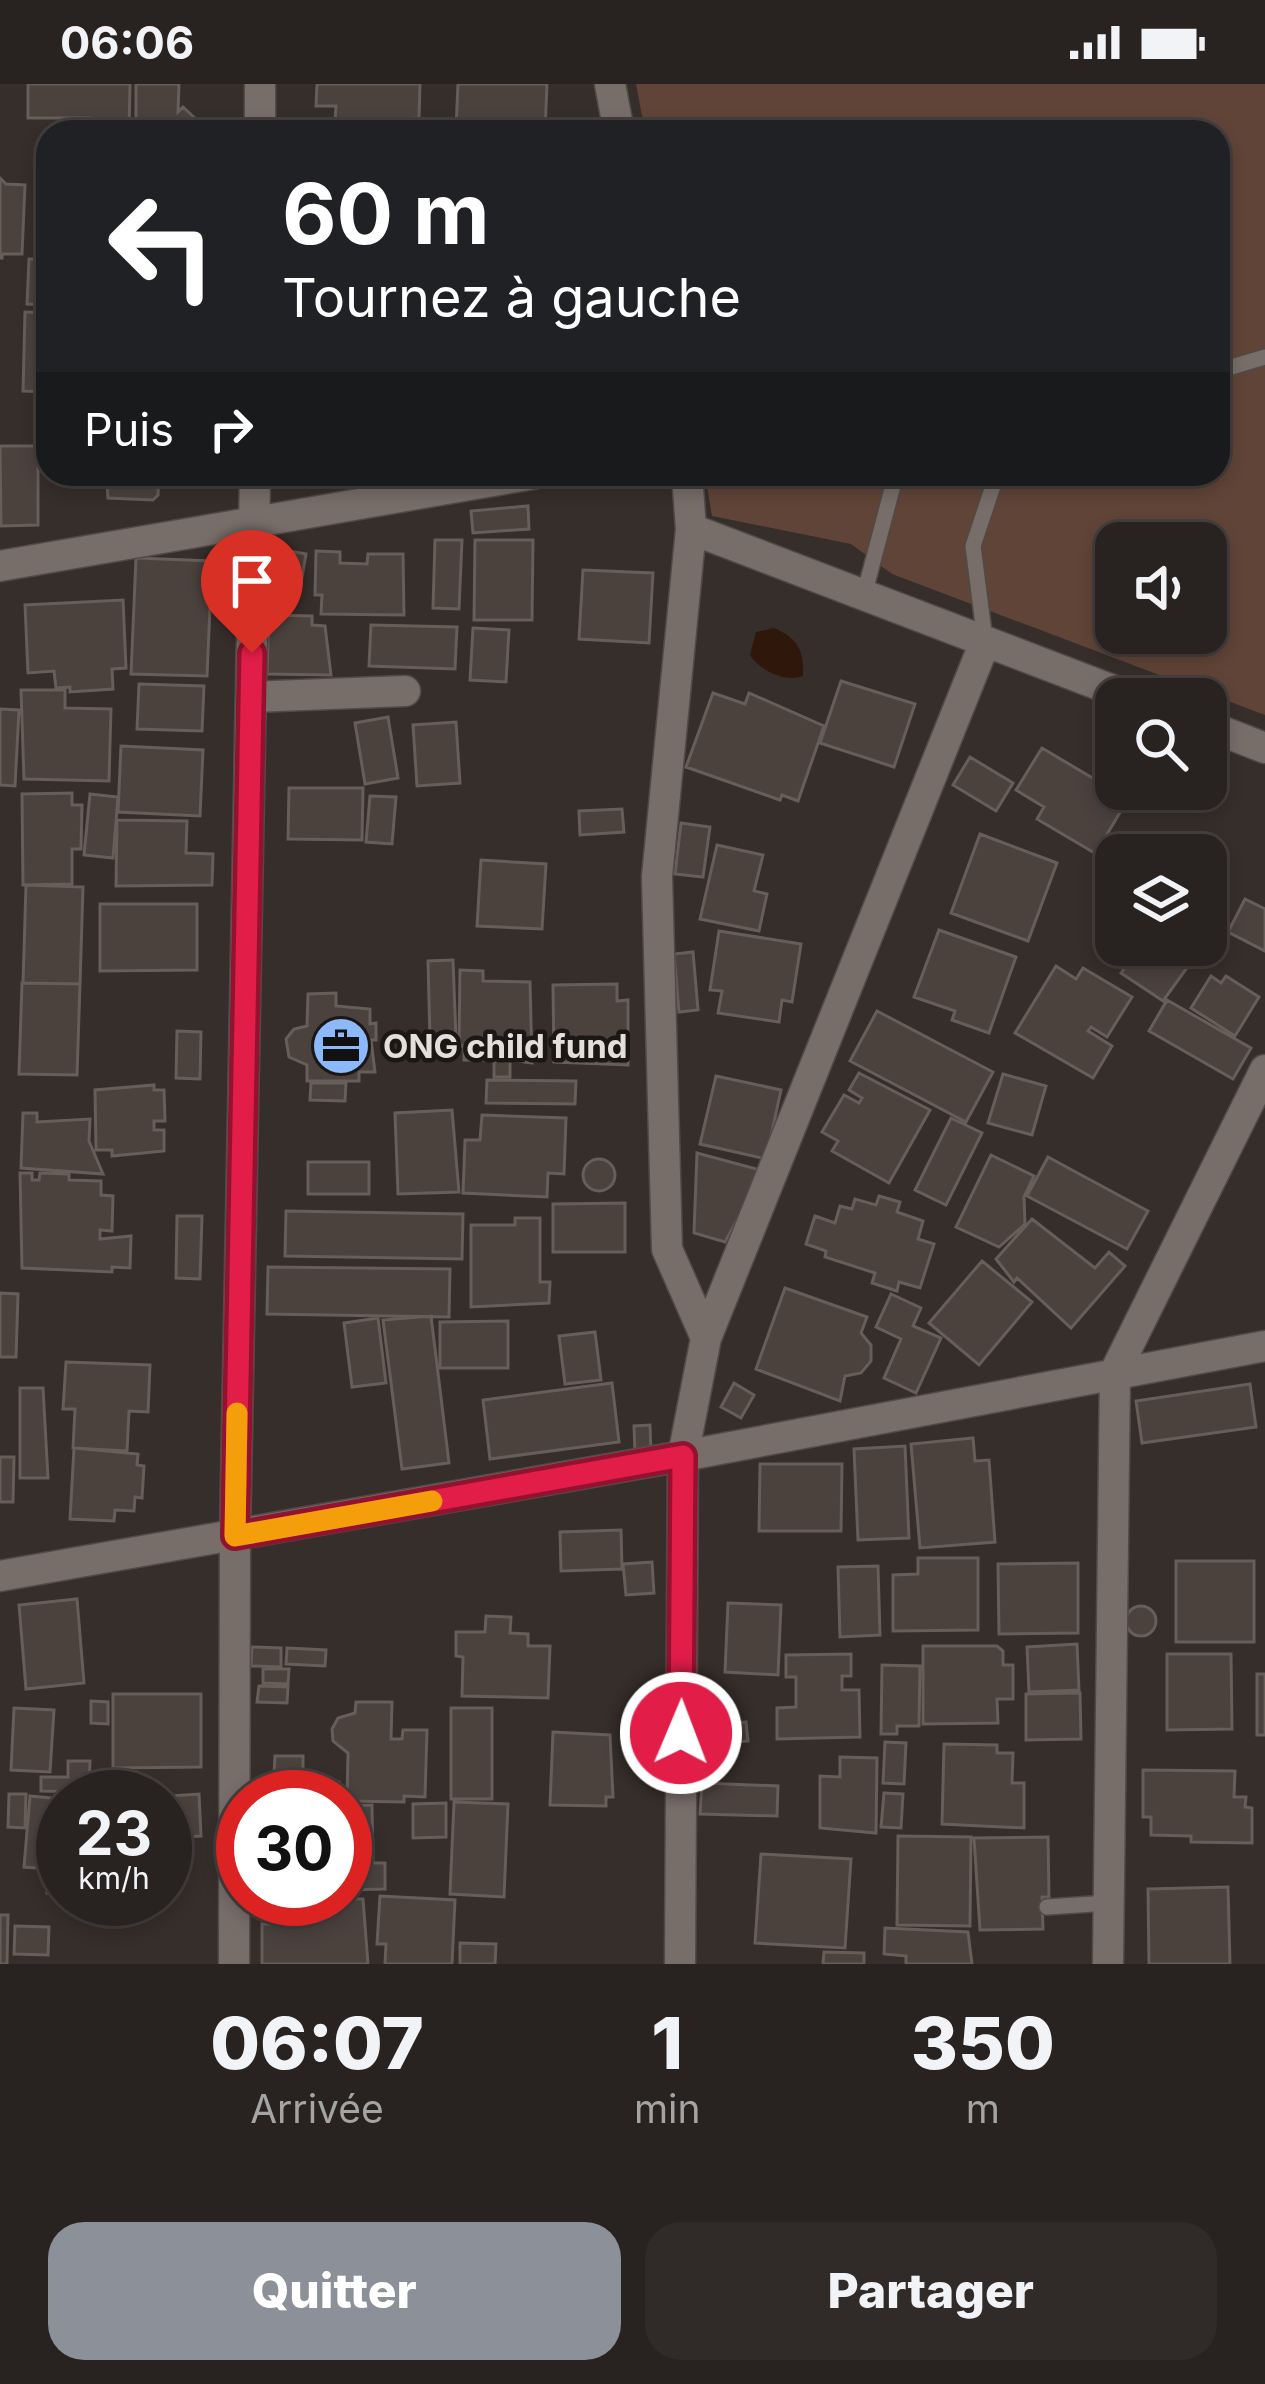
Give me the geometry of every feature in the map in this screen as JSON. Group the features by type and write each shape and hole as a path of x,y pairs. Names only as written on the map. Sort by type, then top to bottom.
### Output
{"street":[{"path":"260,84 260,120"},
{"path":"610,84 618,120"},
{"path":"233,1964 235,1536 255,486"},
{"path":"0,566 462,486"},
{"path":"688,486 691,529 656,877 667,1249 706,1338"},
{"path":"691,529 1095,684"},
{"path":"680,1964 683,1456 706,1338 985,642"},
{"path":"251,697 405,691"},
{"path":"1227,733 1265,748"},
{"path":"1108,1964 1115,1372 1265,1070"},
{"path":"0,1576 683,1456 1265,1346"}],"lane":[{"path":"1230,367 1265,357"},
{"path":"864,596 893,486"},
{"path":"985,642 973,546 993,486"},
{"path":"1047,1907 1108,1903"}],"shaded area":[{"path":"636,84 1265,84 1265,715 1227,701 1227,678 1167,678 1104,654 1227,654 1227,522 1095,522 1095,651 892,574 851,544 712,516 707,486 1230,486 1230,120 643,120"},
{"path":"774,628 798,646 803,676 773,674 750,655 756,632"}],"building":[{"path":"28,84 130,84 129,120 28,118"},
{"path":"136,84 179,84 178,112 183,107 197,120 136,120"},
{"path":"317,84 420,84 419,118 335,120 336,106 316,106"},
{"path":"458,84 547,84 546,120 456,120"},
{"path":"0,178 6,184 25,185 22,254 2,254 2,258 0,258"},
{"path":"29,259 36,259 36,304 27,304"},
{"path":"25,312 36,312 36,392 23,391"},
{"path":"0,446 36,446 38,525 1,526"},
{"path":"107,486 158,486 153,500 108,498"},
{"path":"528,506 529,529 473,533 471,511"},
{"path":"435,540 462,540 459,609 433,608"},
{"path":"475,540 533,540 532,620 474,620"},
{"path":"284,550 306,554 301,583 279,578"},
{"path":"316,551 340,552 340,563 367,564 368,554 403,554 404,615 321,614 322,595 315,595"},
{"path":"136,558 212,561 207,676 131,674"},
{"path":"583,570 653,573 649,643 579,639"},
{"path":"123,600 126,668 112,669 113,689 70,692 70,687 56,688 54,671 28,673 25,605"},
{"path":"269,615 312,616 312,625 325,626 331,675 267,674"},
{"path":"371,625 457,627 455,669 369,666"},
{"path":"473,628 509,630 506,682 470,680"},
{"path":"841,681 915,704 894,767 820,743"},
{"path":"139,684 204,686 202,731 137,729"},
{"path":"21,690 65,690 65,708 111,709 109,781 24,779"},
{"path":"713,693 745,704 749,693 824,726 798,801 782,795 780,800 686,767"},
{"path":"0,709 19,710 15,786 0,785"},
{"path":"388,717 398,778 365,784 355,723"},
{"path":"456,722 460,783 417,786 413,725"},
{"path":"121,746 203,750 200,816 118,812"},
{"path":"1042,748 1095,779 1095,810 1121,810 1107,834 1095,834 1095,853 1037,819 1044,807 1016,790"},
{"path":"970,757 1013,783 996,811 953,785"},
{"path":"289,788 363,788 362,840 288,839"},
{"path":"72,793 72,805 82,805 81,849 72,849 72,884 23,885 22,794"},
{"path":"90,794 118,797 113,858 84,855"},
{"path":"370,796 396,797 392,844 366,842"},
{"path":"622,809 624,832 580,835 579,811"},
{"path":"117,820 187,821 186,853 213,854 212,885 116,886"},
{"path":"681,823 710,827 703,877 675,874"},
{"path":"980,834 1057,863 1028,941 951,913"},
{"path":"717,845 763,855 754,891 767,894 759,931 700,919"},
{"path":"481,860 546,864 542,929 477,926"},
{"path":"26,885 83,887 80,984 23,983"},
{"path":"1245,899 1265,909 1265,951 1228,932"},
{"path":"100,904 197,904 197,970 100,971"},
{"path":"939,930 1016,957 989,1033 952,1020 955,1011 914,997"},
{"path":"719,931 801,944 792,1002 782,1000 779,1022 718,1013 722,991 710,990"},
{"path":"693,952 698,1010 679,1012 674,954"},
{"path":"453,960 456,1039 430,1040 428,961"},
{"path":"1056,966 1076,979 1083,968 1132,997 1107,1037 1091,1027 1088,1031 1112,1046 1093,1078 1015,1033"},
{"path":"1126,966 1188,966 1163,1001 1121,973"},
{"path":"460,970 483,971 483,981 530,982 532,1063 510,1060 510,1077 494,1077 494,1060 464,1060 464,1046 459,1046"},
{"path":"1211,976 1221,983 1226,976 1259,997 1235,1036 1191,1008"},
{"path":"22,983 80,984 77,1075 19,1074"},
{"path":"617,984 617,1001 628,1000 628,1065 554,1062 553,985"},
{"path":"336,993 336,1006 370,1009 370,1024 376,1023 376,1040 371,1040 375,1072 359,1072 359,1081 307,1081 307,1065 289,1057 286,1039 294,1029 307,1026 308,994"},
{"path":"1167,1000 1251,1048 1233,1079 1149,1031"},
{"path":"877,1011 993,1072 966,1122 850,1061"},
{"path":"177,1031 201,1032 200,1079 176,1078"},
{"path":"859,1073 930,1110 889,1183 832,1151 838,1141 822,1132 844,1095 859,1103 862,1098 849,1090"},
{"path":"1003,1074 1046,1086 1032,1135 988,1123"},
{"path":"716,1076 781,1090 766,1159 700,1144"},
{"path":"487,1080 576,1081 575,1104 486,1103"},
{"path":"311,1083 346,1083 345,1101 310,1100"},
{"path":"154,1085 154,1090 164,1090 165,1121 154,1121 154,1130 164,1130 164,1151 112,1156 112,1150 96,1150 95,1090"},
{"path":"452,1110 459,1192 398,1194 395,1113"},
{"path":"23,1113 37,1113 37,1122 90,1119 89,1141 103,1174 21,1168"},
{"path":"482,1115 566,1118 564,1174 548,1173 547,1197 463,1193 465,1140 480,1140"},
{"path":"951,1118 982,1133 946,1205 915,1190"},
{"path":"697,1153 764,1171 725,1242 694,1233"},
{"path":"991,1155 1034,1176 1024,1197 1025,1224 999,1247 956,1227"},
{"path":"1048,1157 1148,1211 1127,1249 1027,1196"},
{"path":"599,1159 611,1163 615,1175 611,1187 599,1191 587,1187 583,1175 587,1163"},
{"path":"308,1162 369,1162 369,1194 308,1194"},
{"path":"20,1173 32,1173 32,1180 39,1180 40,1173 101,1181 101,1195 113,1196 112,1231 100,1230 100,1239 131,1236 130,1268 112,1267 112,1272 22,1268"},
{"path":"879,1196 900,1202 897,1212 923,1221 918,1239 934,1244 920,1288 899,1282 897,1291 872,1283 875,1273 825,1257 826,1251 806,1244 815,1216 835,1223 840,1206 852,1209 855,1199 876,1205"},
{"path":"625,1203 625,1252 553,1252 553,1204"},
{"path":"286,1211 463,1214 462,1259 285,1256"},
{"path":"177,1216 202,1216 200,1279 176,1278"},
{"path":"515,1218 540,1218 540,1282 550,1282 549,1303 471,1307 471,1225 515,1225"},
{"path":"1032,1219 1095,1268 1109,1252 1125,1266 1071,1328 1017,1278 1014,1282 996,1259"},
{"path":"982,1261 1032,1302 979,1365 929,1323"},
{"path":"268,1267 450,1269 449,1317 267,1314"},
{"path":"785,1288 867,1317 861,1333 871,1345 871,1361 861,1373 845,1376 840,1401 756,1369"},
{"path":"0,1293 18,1294 16,1357 0,1357"},
{"path":"891,1294 921,1308 913,1326 941,1338 916,1393 884,1378 901,1339 876,1327"},
{"path":"431,1316 449,1463 402,1469 383,1320"},
{"path":"378,1318 386,1383 352,1387 344,1323"},
{"path":"508,1321 508,1368 440,1368 440,1322"},
{"path":"595,1332 601,1380 565,1384 559,1336"},
{"path":"66,1362 150,1365 148,1412 129,1411 127,1451 73,1448 75,1409 63,1409"},
{"path":"612,1383 619,1442 490,1459 483,1400"},
{"path":"734,1383 754,1395 741,1418 721,1407"},
{"path":"1250,1384 1256,1427 1142,1443 1136,1401"},
{"path":"20,1388 43,1388 48,1478 20,1478"},
{"path":"650,1425 651,1453 635,1454 634,1426"},
{"path":"973,1438 975,1461 989,1460 995,1542 920,1548 911,1444"},
{"path":"905,1446 909,1538 858,1540 854,1449"},
{"path":"74,1448 138,1454 137,1465 144,1466 142,1498 135,1497 134,1511 115,1510 114,1521 70,1519"},
{"path":"0,1457 14,1457 13,1502 0,1502"},
{"path":"760,1464 842,1464 841,1531 759,1531"},
{"path":"621,1530 622,1569 561,1571 560,1532"},
{"path":"918,1558 978,1558 978,1630 893,1631 893,1575 918,1574"},
{"path":"1176,1561 1254,1561 1254,1642 1176,1642"},
{"path":"652,1562 654,1593 626,1595 623,1564"},
{"path":"1078,1563 1078,1633 999,1634 998,1564"},
{"path":"878,1566 880,1635 840,1637 838,1567"},
{"path":"77,1599 84,1683 26,1689 19,1605"},
{"path":"728,1603 781,1605 778,1675 725,1672"},
{"path":"1141,1606 1156,1621 1141,1636 1126,1621"},
{"path":"486,1616 511,1617 510,1633 528,1634 528,1646 550,1646 548,1698 462,1696 463,1657 456,1656 456,1632 485,1632"},
{"path":"1077,1644 1079,1690 1029,1692 1027,1647"},
{"path":"923,1646 997,1646 1003,1651 1003,1665 1013,1665 1013,1699 997,1699 998,1723 923,1724"},
{"path":"252,1647 281,1648 281,1667 251,1666"},
{"path":"287,1648 326,1650 325,1666 286,1664"},
{"path":"851,1654 851,1676 842,1676 842,1690 859,1690 860,1737 777,1739 777,1708 796,1707 796,1677 786,1677 786,1655"},
{"path":"1167,1654 1231,1654 1232,1729 1167,1730"},
{"path":"882,1665 920,1666 919,1726 897,1726 897,1734 881,1734"},
{"path":"263,1669 289,1669 288,1684 263,1683"},
{"path":"1257,1674 1265,1674 1265,1735 1257,1735"},
{"path":"259,1686 288,1687 287,1703 257,1702"},
{"path":"1080,1693 1081,1739 1026,1740 1026,1694"},
{"path":"113,1694 201,1694 201,1767 113,1768"},
{"path":"91,1701 108,1702 108,1724 91,1723"},
{"path":"356,1702 392,1702 391,1739 402,1739 403,1730 427,1730 425,1797 372,1801 372,1770 348,1770 348,1753 333,1741 338,1718 355,1713"},
{"path":"14,1708 54,1710 50,1770 11,1770"},
{"path":"451,1708 492,1708 492,1799 451,1799"},
{"path":"746,1722 748,1741 709,1745 708,1726"},
{"path":"553,1732 610,1735 613,1797 606,1797 606,1806 550,1805"},
{"path":"885,1742 906,1743 904,1784 883,1783"},
{"path":"944,1744 997,1745 997,1753 1013,1753 1012,1783 1024,1783 1024,1828 942,1824"},
{"path":"275,1756 303,1756 303,1770 274,1770"},
{"path":"840,1757 877,1758 876,1833 820,1828 820,1776 840,1777"},
{"path":"68,1761 90,1761 90,1770 68,1770"},
{"path":"1143,1770 1235,1771 1234,1797 1246,1797 1245,1807 1252,1808 1252,1843 1191,1842 1191,1836 1151,1835 1151,1817 1143,1817"},
{"path":"702,1783 778,1786 777,1816 700,1814"},
{"path":"884,1793 903,1794 901,1828 881,1827"},
{"path":"9,1794 26,1794 25,1828 8,1827"},
{"path":"192,1794 199,1794 201,1836 192,1836"},
{"path":"30,1796 36,1797 36,1868 24,1867"},
{"path":"454,1802 508,1804 504,1897 450,1894"},
{"path":"446,1803 446,1837 413,1838 413,1804"},
{"path":"372,1805 373,1863 385,1863 385,1889 372,1889"},
{"path":"898,1836 971,1837 970,1926 897,1925"},
{"path":"1048,1837 1049,1897 1042,1897 1043,1929 980,1930 974,1838"},
{"path":"761,1854 851,1859 845,1948 755,1943"},
{"path":"1228,1887 1230,1964 1149,1964 1148,1889"},
{"path":"380,1896 455,1900 452,1964 385,1964 386,1944 377,1944"},
{"path":"0,1915 8,1915 7,1964 0,1964"},
{"path":"15,1926 49,1927 48,1955 14,1954"},
{"path":"262,1926 365,1926 368,1964 262,1964"},
{"path":"885,1928 968,1932 972,1964 906,1964 906,1956 884,1954"},
{"path":"460,1943 496,1944 495,1964 460,1964"},
{"path":"824,1952 864,1953 864,1964 823,1964"}],"slow traffic":[{"path":"237,1413 235,1536 432,1501"}],"place":[{"name":"ONG child fund","path":"341,1046"}],"route":[{"path":"252,653 235,1536 683,1456 681,1733"}]}
